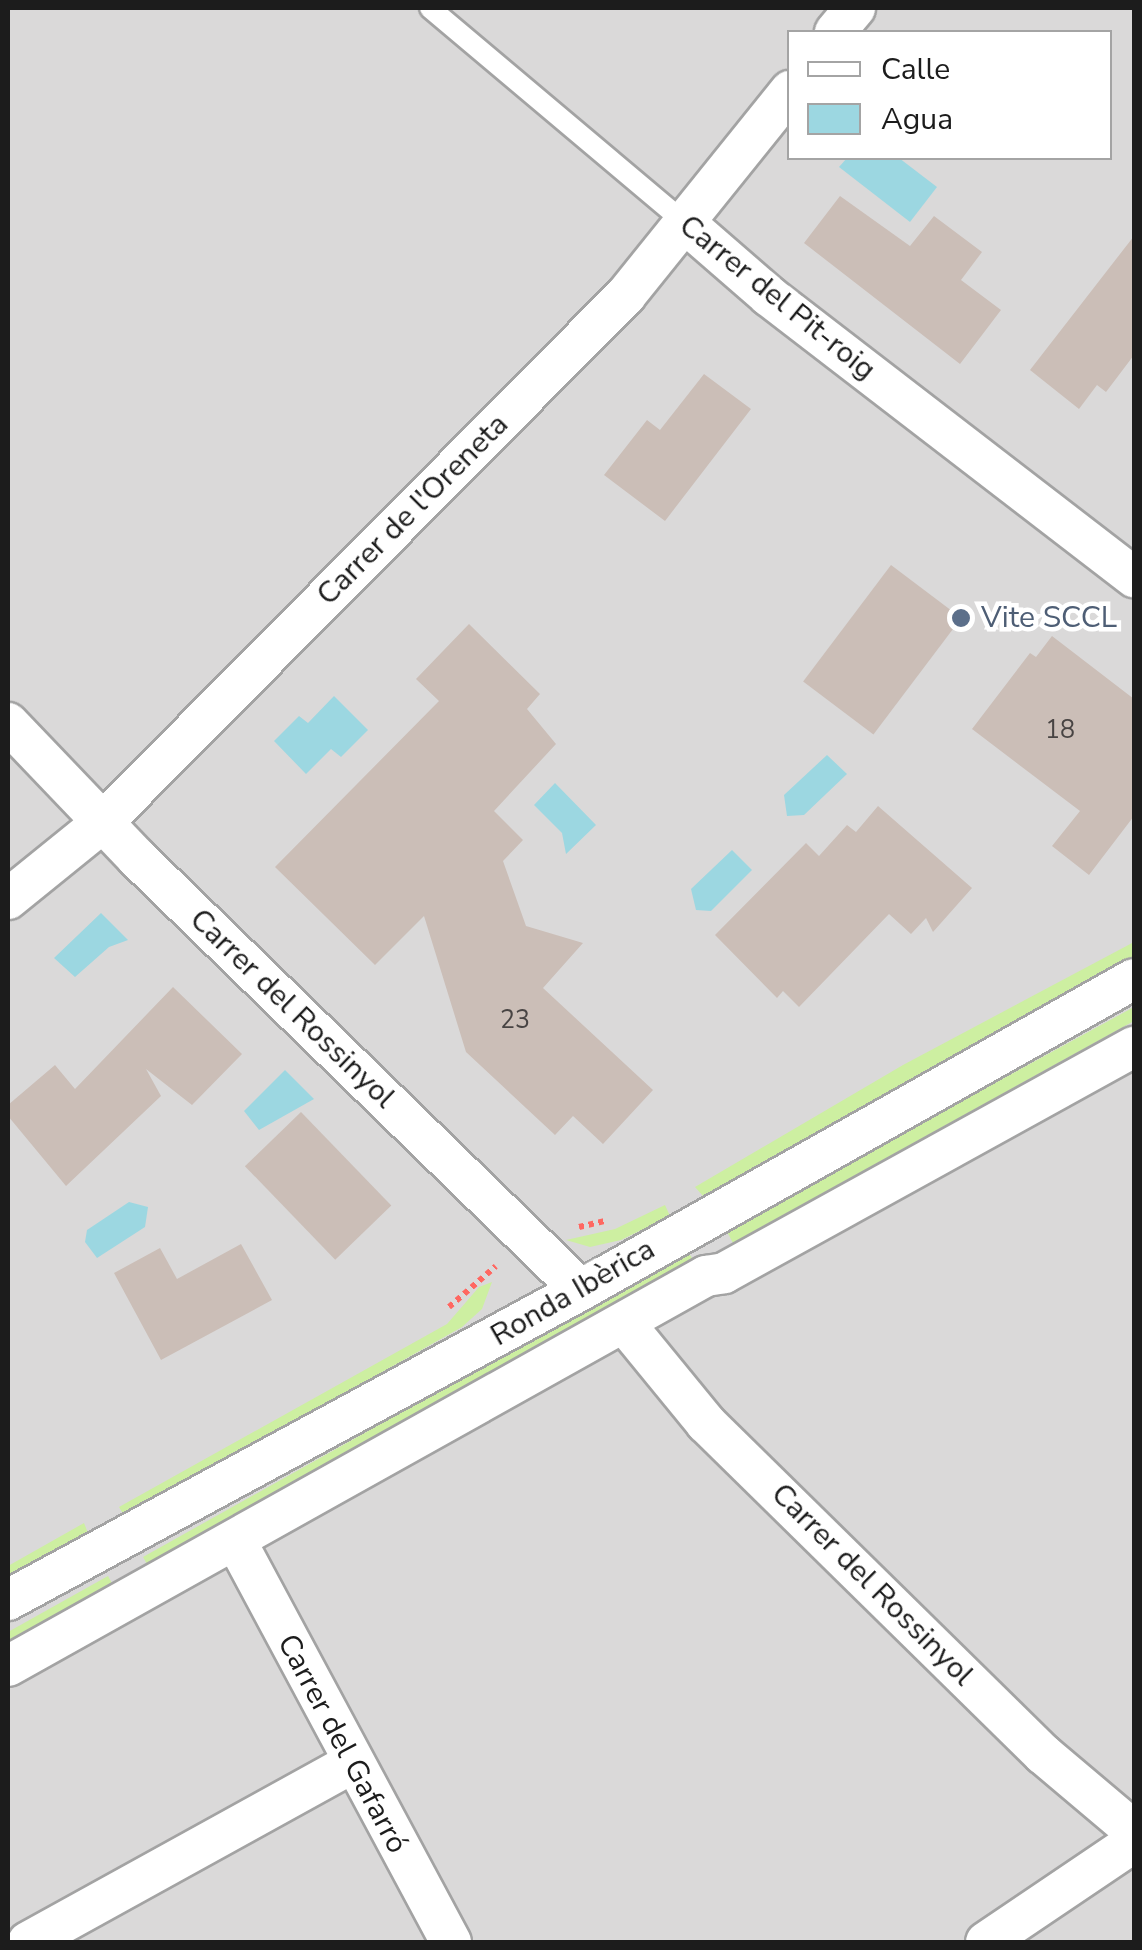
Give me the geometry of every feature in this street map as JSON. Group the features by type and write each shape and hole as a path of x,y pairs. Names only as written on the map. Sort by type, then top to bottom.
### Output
{"street":[{"path":"837,30 854,8"},
{"name":"Carrer de l'Oreneta","path":"8,900 102,822 626,296 787,95"},
{"name":"Carrer del Pit-roig","path":"685,222 769,296 1134,577"},
{"name":"Carrer del Rossinyol","path":"8,722 102,822 581,1290"},
{"name":"Ronda Ibèrica","path":"8,1600 581,1290 1134,979"},
{"name":"Ronda Ibèrica","path":"8,1666 1134,1047"},
{"name":"Carrer del Rossinyol","path":"624,1324 706,1423 1043,1754 1134,1831"},
{"name":"Carrer del Gafarró","path":"237,1543 351,1764 451,1942"},
{"path":"28,1942 351,1764"},
{"path":"986,1942 1134,1842"}],"lane":[{"name":"Carrer del Pit-roig","path":"430,8 685,222"}],"shaded area":[{"path":"8,8 1134,8 1134,1942 8,1942"}],"green space":[{"path":"1134,942 1134,956 1017,1023 703,1196 695,1187 903,1065"},
{"path":"1134,1007 1134,1021 733,1243 726,1230"},
{"path":"665,1205 670,1216 621,1240 590,1247 566,1240 615,1229"},
{"path":"688,1252 696,1264 148,1566 143,1557"},
{"path":"492,1282 482,1309 462,1327 125,1517 119,1507 447,1324 479,1287"},
{"path":"84,1523 90,1538 8,1581 8,1566"},
{"path":"108,1576 114,1587 8,1645 8,1632"}],"water":[{"path":"845,160 902,160 937,187 910,222 839,167"},
{"path":"334,696 368,730 341,757 331,749 306,774 274,741 299,716 308,723"},
{"path":"827,755 847,774 804,815 787,816 784,795"},
{"path":"555,783 596,825 566,854 562,833 534,805"},
{"path":"732,850 752,870 711,911 696,910 691,889"},
{"path":"101,913 128,940 109,947 75,977 54,958"},
{"path":"285,1070 314,1099 259,1130 244,1111"},
{"path":"129,1202 148,1207 145,1227 97,1258 85,1242 87,1230"}],"building":[{"path":"840,196 910,246 934,216 982,252 961,280 1001,310 960,364 804,243"},
{"path":"1134,236 1134,355 1106,392 1097,385 1079,409 1030,370"},
{"path":"704,374 751,409 665,521 604,475 647,420 660,430"},
{"path":"891,565 961,618 873,735 803,682"},
{"path":"469,624 540,694 527,709 556,744 494,811 523,840 503,861 526,926 583,943 543,988 653,1090 603,1144 573,1116 555,1135 466,1052 424,916 375,965 275,867 439,701 416,679"},
{"path":"1052,636 1134,699 1134,816 1089,875 1052,846 1080,811 972,729 1030,653 1036,657"},
{"path":"878,806 972,888 933,932 926,918 911,934 889,914 799,1007 783,991 777,998 715,935 806,843 819,856 847,825 856,832"},
{"path":"173,987 242,1054 192,1105 146,1069 161,1096 66,1186 8,1116 8,1105 55,1065 75,1089"},
{"path":"301,1112 391,1206 335,1260 245,1166"},
{"path":"241,1244 272,1300 161,1360 114,1273 160,1248 177,1279"}],"place":[{"name":"Vite SCCL","path":"961,618"}]}
